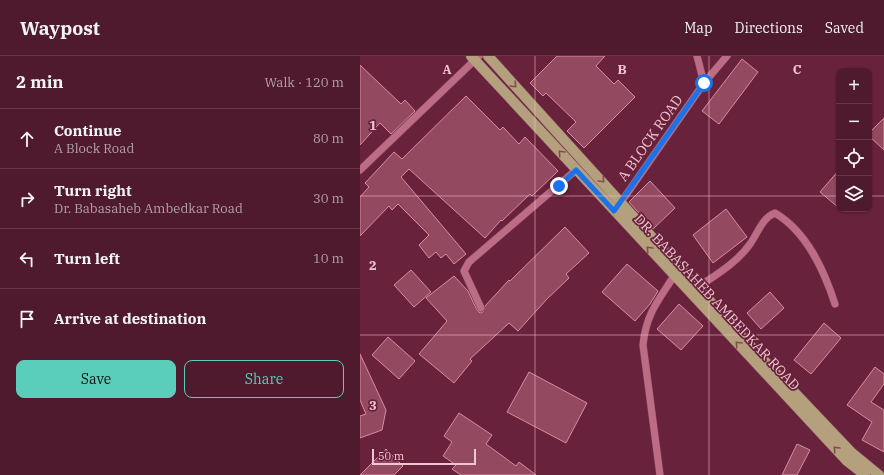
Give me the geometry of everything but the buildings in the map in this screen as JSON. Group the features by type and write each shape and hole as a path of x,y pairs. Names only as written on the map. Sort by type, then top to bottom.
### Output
{"main road":[{"name":"DR. BABASAHEB AMBEDKAR ROAD","path":"488,56 699,287 847,461 865,475"},
{"name":"DR. BABASAHEB AMBEDKAR ROAD","path":"475,57 576,170 690,293 851,452 879,475"}],"street":[{"path":"697,56 704,83"},
{"name":"A BLOCK ROAD","path":"614,211 704,83 727,56"},
{"path":"360,170 391,142 475,57"},
{"path":"481,308 464,271 469,262 576,170"},
{"path":"690,293 736,260 750,245 767,216 775,213 785,219 813,252 826,276 835,304"},
{"path":"660,475 643,345 645,328 650,313 674,276"}],"route":[{"path":"559,186 576,170 614,211 704,83"}]}
